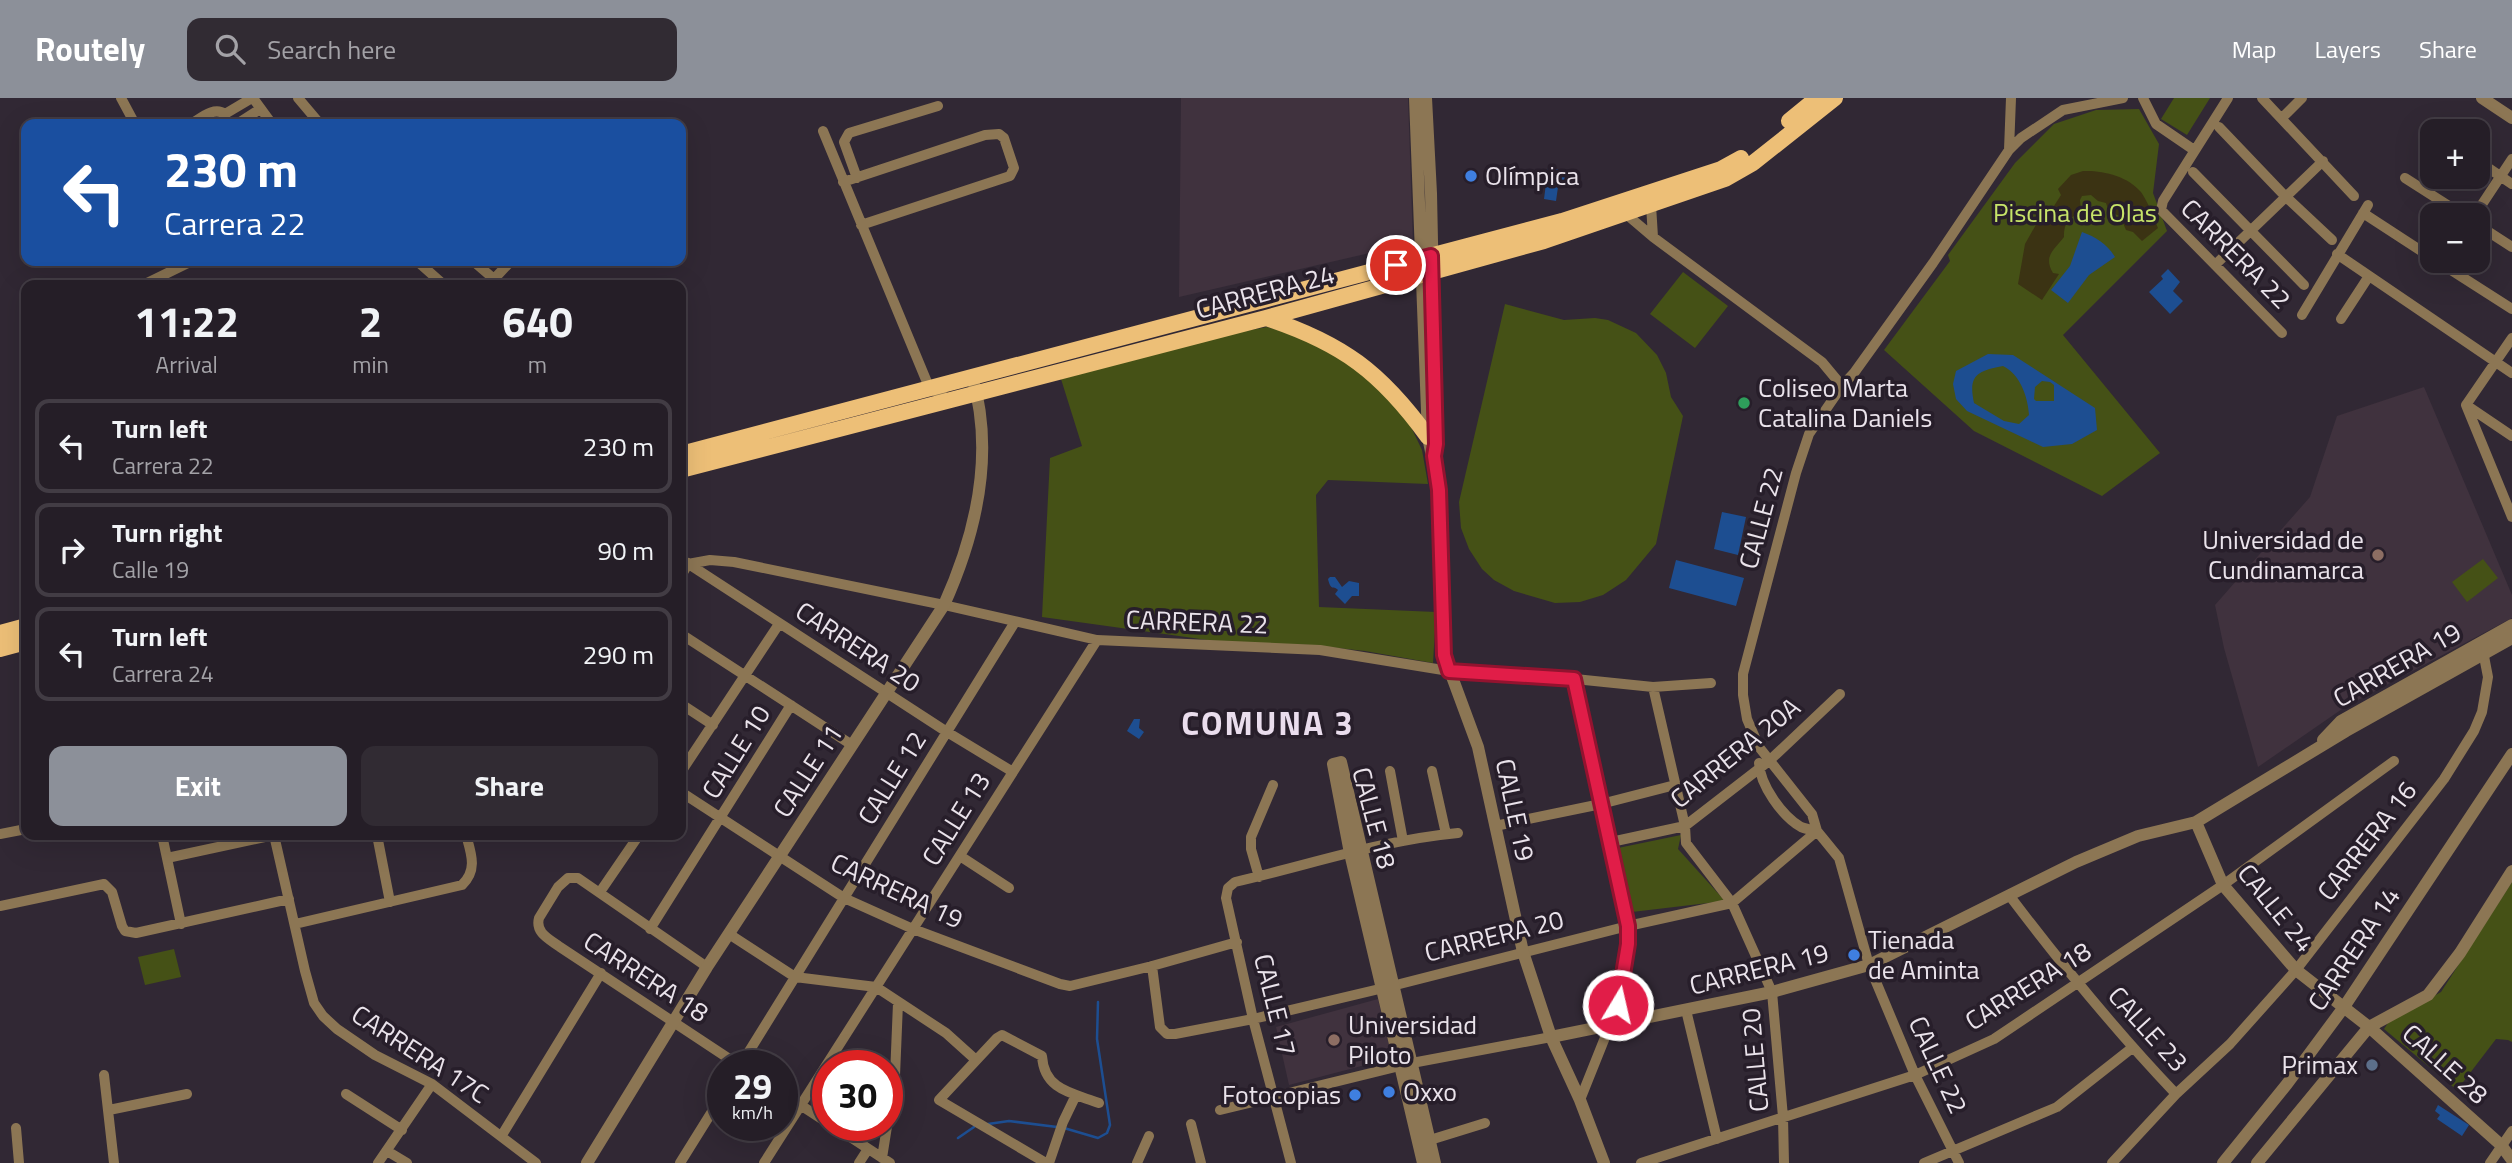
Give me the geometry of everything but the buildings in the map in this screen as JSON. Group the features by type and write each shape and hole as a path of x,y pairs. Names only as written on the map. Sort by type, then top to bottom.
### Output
{"main road":[{"name":"CARRERA 24","path":"686,469 1265,318 1721,169 1753,151 1817,98"},
{"name":"CARRERA 24","path":"686,453 972,376 1426,265 1544,241 1726,179 1753,163 1835,98"},
{"path":"1265,318 1305,331 1341,350 1375,374 1428,437"},
{"path":"0,633 21,627"},
{"path":"0,649 21,643"}],"street":[{"path":"121,98 132,119"},
{"path":"200,119 219,111 228,119 252,98 268,119"},
{"path":"298,98 316,119"},
{"name":"CALLE 19","path":"1415,98 1436,444 1434,456"},
{"name":"CALLE 19","path":"1426,98 1426,265"},
{"path":"2009,150 2011,98"},
{"path":"2009,150 2021,138 2063,110 2123,98"},
{"path":"2143,98 2156,124 2194,150"},
{"name":"CARRERA 22","path":"2228,98 2163,201 2161,210 2282,333"},
{"path":"2262,98 2354,196"},
{"path":"2282,118 2302,98"},
{"path":"2482,98 2512,118"},
{"path":"857,178 844,142 849,133 938,106"},
{"path":"245,119 260,109"},
{"path":"2219,127 2285,196 2332,240"},
{"path":"823,131 929,387 949,400"},
{"path":"843,182 994,133 1004,138 1014,168 1010,176 861,225"},
{"name":"CALLE 22","path":"1959,1163 1915,1075 1869,965 1839,858 1817,831 1812,814 1759,747 1747,719 1743,674 1809,434 1933,263 2009,150"},
{"path":"2482,203 2512,159"},
{"path":"2215,265 2323,161"},
{"path":"2490,169 2512,184"},
{"path":"2193,172 2304,285"},
{"path":"2406,178 2445,203"},
{"path":"1651,205 1653,237"},
{"path":"2302,315 2365,209 2420,248"},
{"path":"1626,214 1822,362 1842,386"},
{"path":"2490,233 2512,247"},
{"path":"2337,254 2512,373"},
{"path":"153,280 182,266"},
{"path":"423,266 438,280"},
{"path":"479,266 495,280"},
{"path":"2457,273 2512,309"},
{"path":"2341,319 2369,276"},
{"path":"2466,405 2512,338"},
{"name":"CALLE 19","path":"1429,347 1428,437 1439,490 1444,655 1478,747 1523,952 1551,1037 1580,1100 1604,1163"},
{"name":"CALLE 11","path":"587,1163 706,967 944,605 963,558 982,476 982,428 972,376"},
{"path":"2466,405 2512,436"},
{"path":"2466,405 2512,517"},
{"path":"2497,484 2512,495"},
{"name":"CARRERA 22","path":"686,561 734,562 1097,640 1320,650 1449,671 1653,687 1711,683"},
{"name":"CARRERA 20","path":"686,562 1013,772"},
{"name":"CALLE 12","path":"750,1050 1015,622"},
{"path":"686,764 779,624"},
{"name":"CARRERA 19","path":"2483,648 2512,625"},
{"path":"686,637 852,745"},
{"name":"CARRERA 19","path":"1220,1110 1406,1064 1611,1026 1772,992 1869,965 2076,862 2138,836 2196,822 2311,752 2341,721 2483,648 2512,638"},
{"name":"CALLE 13","path":"764,1163 1097,640"},
{"name":"CARRERA 16","path":"2112,1163 2176,1094 2230,1044 2296,970 2444,779 2474,731 2486,696 2488,677 2483,648"},
{"path":"1574,679 1628,926 1628,944 1618,1005 1580,1100"},
{"name":"CALLE 20","path":"1653,687 1685,826 1686,843 1732,903 1772,992 1783,1117 1784,1163"},
{"name":"CARRERA 20A","path":"1611,842 1685,826 1769,761 1840,695"},
{"name":"CALLE 10","path":"650,929 791,705"},
{"path":"686,707 713,724"},
{"name":"CALLE 22","path":"1759,747 1759,769 1785,813 1801,827 1817,831"},
{"name":"CARRERA 14","path":"2224,1163 2344,1007 2512,754"},
{"name":"CARRERA 18","path":"1641,1163 1915,1075 1994,1039 2222,885 2394,761"},
{"name":"CALLE 18","path":"1355,852 1341,762 1333,764 1406,1064 1435,1163"},
{"path":"1390,771 1403,841"},
{"path":"1273,785 1251,837 1251,849 1259,877 1403,841 1452,833 1432,771"},
{"path":"1495,826 1675,785"},
{"name":"CARRERA 19","path":"686,795 844,898 913,929 1070,986 1152,966"},
{"name":"CALLE 24","path":"2196,822 2222,885 2296,970 2344,1007"},
{"path":"0,834 21,830"},
{"name":"CARRERA 20","path":"1152,966 1160,1027 1167,1034 1253,1019 1387,988 1628,926 1732,903 1817,831"},
{"path":"163,840 181,924"},
{"path":"167,858 251,840"},
{"name":"CARRERA 17C","path":"275,840 314,1003 323,1016 337,1030 375,1055 432,1084 536,1163"},
{"path":"378,840 390,902"},
{"path":"295,924 454,888 468,879 472,872 473,862 468,840"},
{"path":"636,840 600,892 706,967"},
{"path":"960,856 1009,888"},
{"name":"CARRERA 14","path":"2257,1163 2369,1027 2428,995 2459,953 2512,871"},
{"name":"CALLE 17","path":"1259,877 1230,885 1226,898 1253,1019 1291,1163"},
{"name":"CARRERA 18","path":"600,892 578,878 568,878 558,887 539,918 538,928 544,935 716,1050"},
{"path":"0,906 98,883 104,884 110,888 119,922 125,931 136,933 289,899"},
{"name":"CALLE 23","path":"2009,895 2077,984 2176,1094"},
{"path":"729,934 795,977 876,988 946,1033 976,1060"},
{"path":"1152,966 1237,942"},
{"path":"502,1135 601,973"},
{"path":"856,1141 886,1161 895,1076 898,1003"},
{"name":"CALLE 28","path":"2344,1007 2501,1146 2512,1160"},
{"path":"1686,1010 1717,1139"},
{"path":"1076,1095 1048,1163 971,1121 939,1100 997,1038 1005,1035 1042,1056 1044,1070 1051,1083 1099,1103"},
{"path":"1924,1163 2057,1107 2132,1048"},
{"name":"CALLE 18","path":"1406,1064 1423,1163"},
{"path":"104,1075 114,1163"},
{"path":"378,1163 432,1084"},
{"path":"109,1110 187,1094"},
{"path":"346,1094 402,1130"},
{"path":"798,1103 812,1112"},
{"path":"680,1163 707,1120"},
{"path":"1430,1140 1485,1123"},
{"path":"1191,1124 1201,1163"},
{"path":"16,1128 19,1163"},
{"path":"2490,1163 2512,1131"},
{"path":"1137,1163 1149,1136"},
{"path":"859,1163 868,1149"},
{"path":"387,1151 407,1163"}],"shaded area":[{"path":"1181,98 1408,98 1413,243 1179,297"},
{"name":"Universidad de Cundinamarca","path":"2424,387 2512,595 2512,618 2345,707 2258,767 2224,648 2215,605 2310,497 2337,416"},
{"name":"Universidad Piloto","path":"1378,999 1392,1058 1289,1085 1276,1027"}],"green space":[{"path":"2174,98 2210,98 2187,135 2161,119"},
{"name":"Piscina de Olas","path":"2139,109 2159,144 2153,193 2167,231 2063,335 2160,453 2102,496 1974,431 1884,350 1950,261 1948,255 2015,163 2054,124 2096,110"},
{"path":"1683,272 1728,306 1695,348 1650,314"},
{"path":"1505,304 1564,320 1608,320 1636,333 1657,355 1666,373 1671,397 1683,416 1656,544 1626,580 1603,595 1580,602 1555,603 1514,591 1494,580 1482,569 1469,549 1461,528 1459,502"},
{"path":"1267,327 1313,340 1371,378 1403,410 1422,450 1428,484 1328,480 1316,495 1319,607 1436,612 1433,663 1365,651 1310,645 1222,642 1042,617 1050,458 1082,446 1061,379"},
{"path":"2483,559 2498,578 2467,602 2452,582"},
{"path":"1681,835 1678,849 1725,901 1632,912 1618,848"},
{"path":"2512,882 2512,1042 2496,1039 2457,1090 2384,1029 2390,1020 2441,992"},
{"path":"174,949 181,977 145,985 138,957"}],"sand":[{"path":"2083,171 2114,175 2136,186 2146,200 2158,228 2142,241 2133,232 2126,230 2120,216 2109,212 2106,203 2091,195 2082,196 2081,211 2068,221 2064,237 2049,258 2053,273 2059,274 2042,300 2018,284 2025,244 2042,214 2047,217 2061,195 2058,189 2071,175"}],"water":[{"path":"1548,168 1570,171 1569,181 1559,180 1556,201 1544,199"},
{"path":"2082,232 2101,242 2115,257 2089,275 2068,303 2051,290 2070,266"},
{"path":"2168,269 2180,282 2173,291 2183,301 2170,314 2149,292 2163,279 2161,276"},
{"path":"1988,354 2013,355 2095,408 2097,430 2072,444 2043,447 1967,411 1956,399 1953,384 1956,371","holes":["2003,366 2018,380 2027,401 2029,415 2019,424 2004,421 1974,403 1972,386 1977,376","2042,381 2054,385 2054,401 2034,399 2035,387"]},
{"path":"1722,512 1746,517 1738,555 1714,549"},
{"path":"1676,560 1744,578 1736,606 1669,588"},
{"path":"1330,577 1335,577 1342,587 1349,581 1359,583 1359,596 1352,596 1345,604 1335,594 1338,590 1330,586"},
{"path":"1134,719 1140,719 1139,728 1144,732 1139,739 1127,731"},
{"path":"2438,1105 2469,1125 2462,1136 2437,1119 2440,1115 2435,1111"}],"waterway":[{"path":"1064,1128 1098,1138 1107,1133 1110,1125 1097,1039 1098,1002"},
{"path":"988,1124 1009,1121 1057,1127"},
{"path":"958,1138 974,1127"}],"place":[{"name":"Olímpica","path":"1471,176"},
{"name":"Coliseo Marta Catalina Daniels","path":"1744,403"},
{"name":"Universidad de Cundinamarca","path":"2378,555"},
{"name":"Tienada de Aminta","path":"1854,955"},
{"name":"Universidad Piloto","path":"1334,1040"},
{"name":"Primax","path":"2372,1065"},
{"name":"Oxxo","path":"1389,1092"},
{"name":"Fotocopias","path":"1355,1095"}],"district":[{"name":"COMUNA 3","path":"1268,723"}],"route":[{"path":"1396,265 1431,256 1435,371 1434,456 1439,490 1444,655 1449,671 1574,679 1628,926 1628,944 1618,1005"}]}
